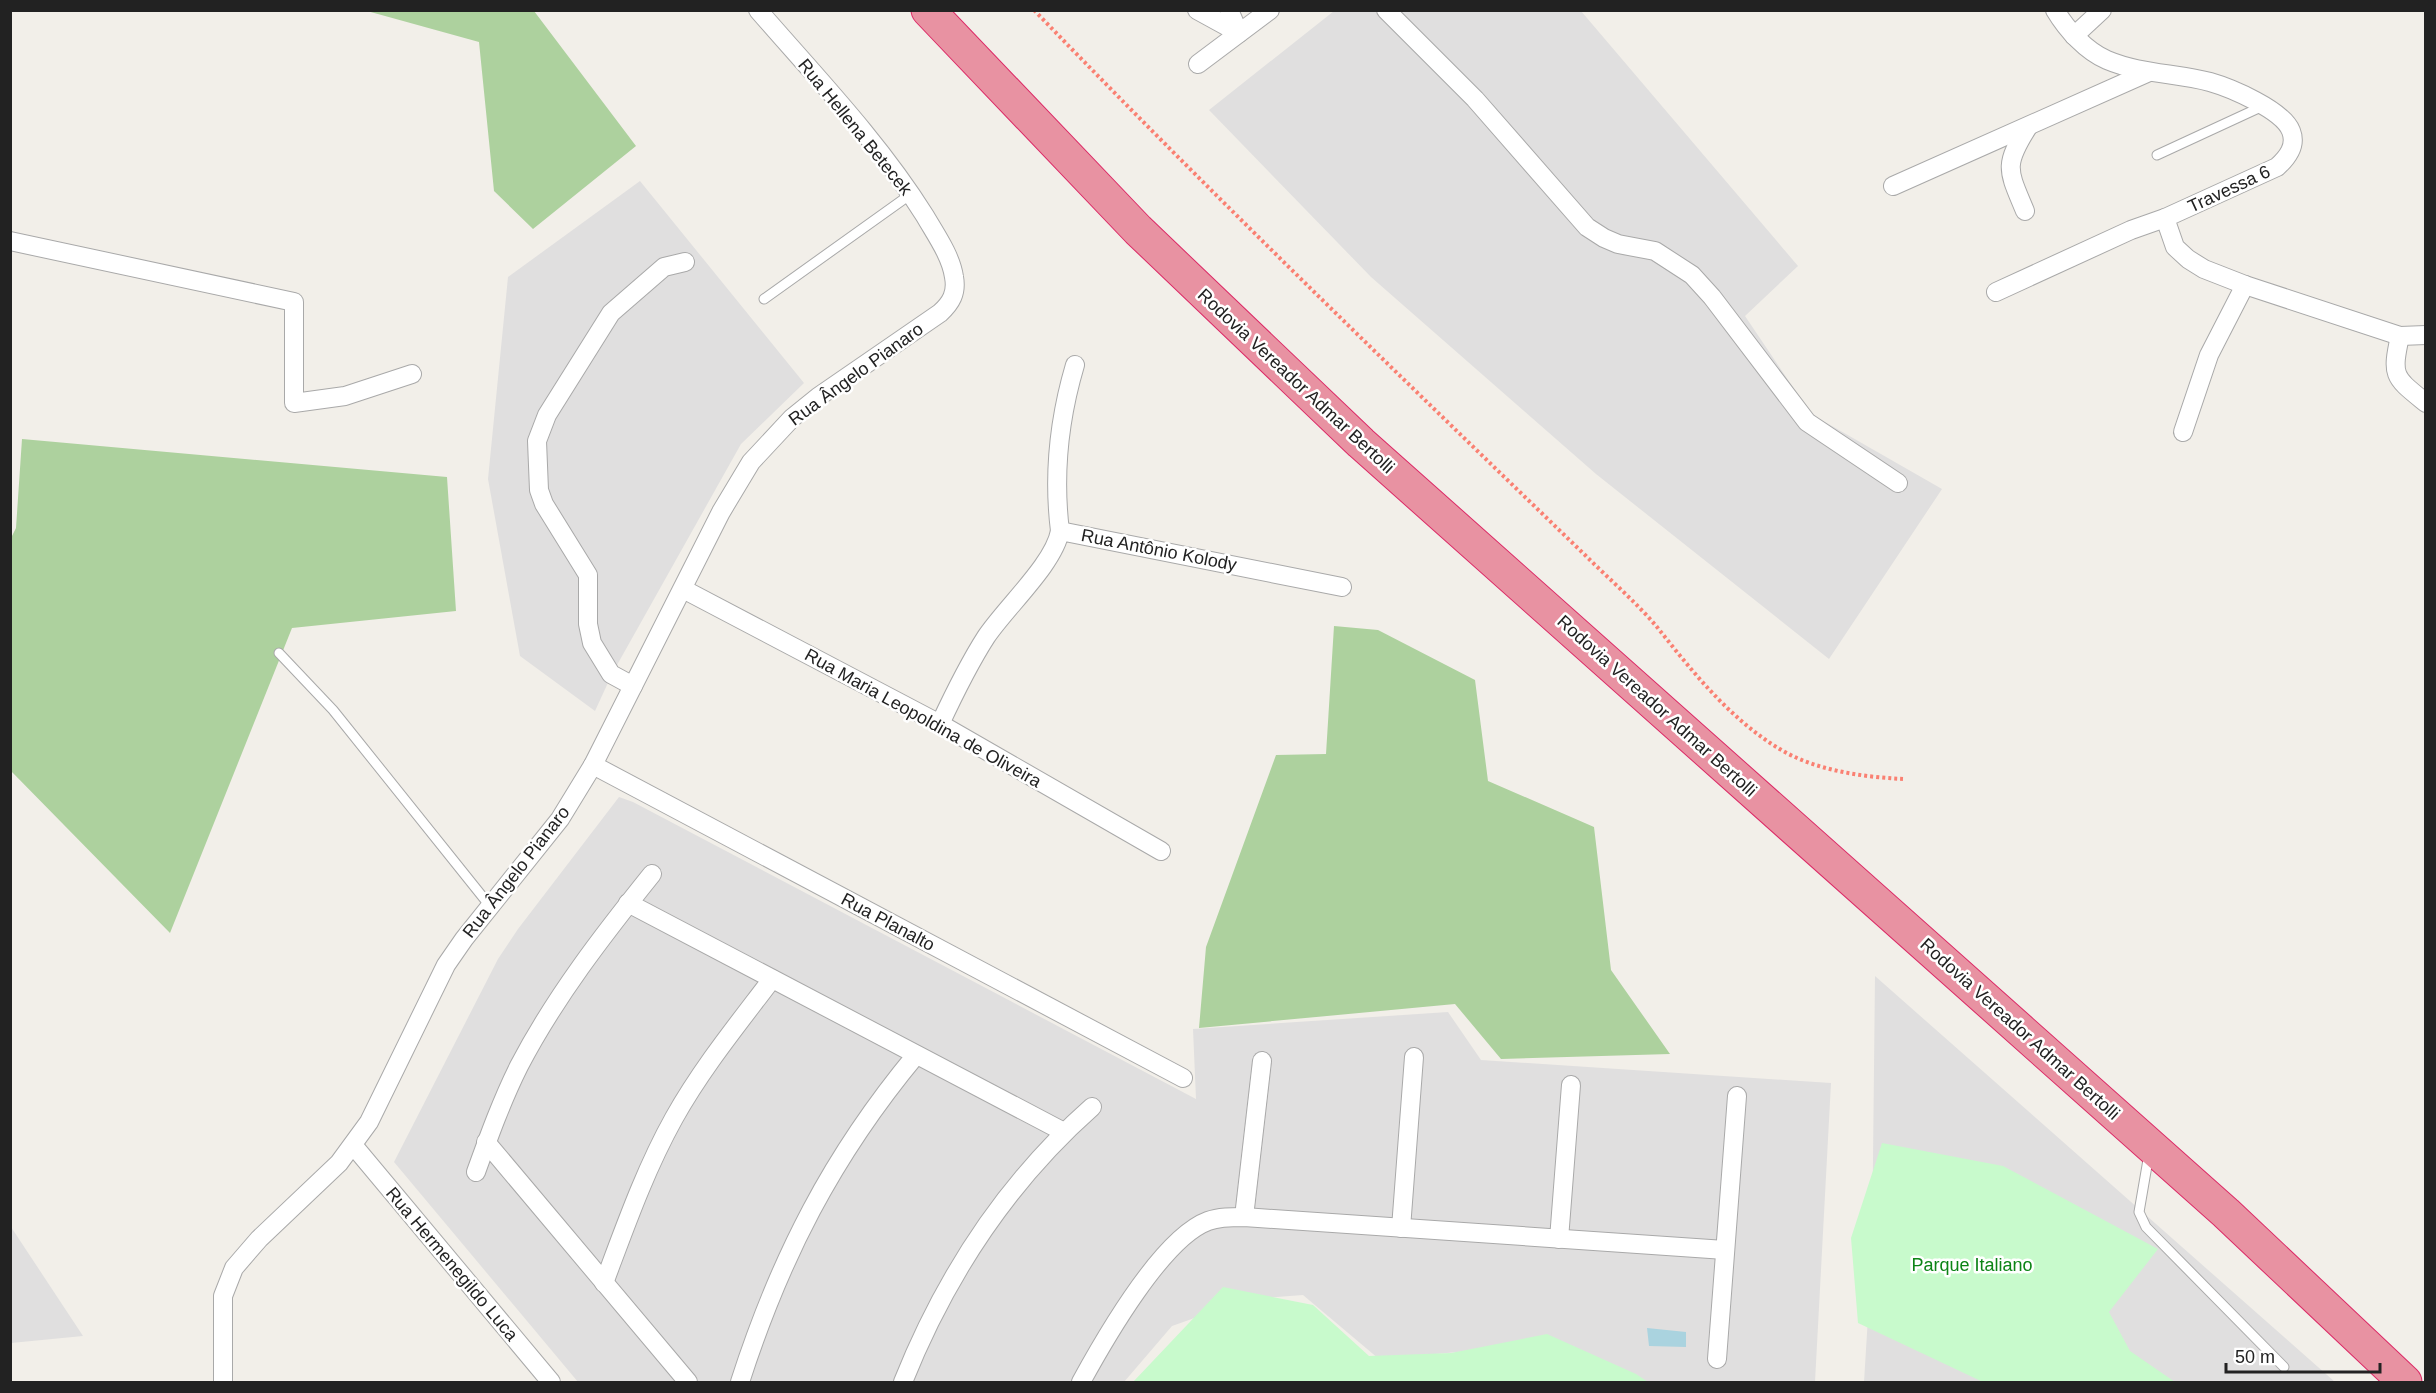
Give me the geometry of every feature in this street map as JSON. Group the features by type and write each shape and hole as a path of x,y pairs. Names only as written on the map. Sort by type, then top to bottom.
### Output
{"highway":[{"name":"Rodovia Vereador Admar Bertolli","path":"928,10 1138,230 1336,420 2150,1145 2405,1383"}],"street":[{"name":"Rua Hellena Betecek","path":"758,10 876,147 911,194 938,238 952,266 954,295 951,303 940,313"},
{"path":"1197,10 1239,33"},
{"path":"1229,10 1239,33"},
{"path":"1198,64 1270,10"},
{"path":"1386,10 1475,99 1587,227 1611,241 1655,251 1692,275 1712,297 1807,422 1898,483"},
{"name":"Travessa 6","path":"2055,10 2074,36 2105,60 2149,72 2211,82 2263,106 2283,120 2291,131 2293,144 2287,158 2265,175 2165,218 2175,247 2188,259 2245,285 2400,336 2426,335"},
{"path":"2074,36 2102,10"},
{"path":"1893,186 2028,128 2149,72"},
{"path":"2025,211 2010,168 2015,148 2028,128"},
{"path":"1996,292 2131,230 2165,218"},
{"path":"10,242 294,302 294,403 345,396 412,374"},
{"path":"633,686 612,674 592,643 588,624 588,574 544,504 539,490 537,441 547,415 611,313 664,267 685,262"},
{"path":"2183,432 2208,355 2245,285"},
{"name":"Rua Ângelo Pianaro","path":"223,1383 223,1296 234,1268 259,1239 319,1184 353,1145 384,1098 420,1013 446,965 489,906 560,819 593,765 734,488 770,440 818,397 940,313"},
{"path":"2400,336 2395,370 2400,382 2426,403"},
{"path":"1060,531 1056,502 1061,423 1075,365"},
{"name":"Rua Antônio Kolody","path":"940,724 974,657 1006,610 1054,551 1060,531 1342,587"},
{"name":"Rua Maria Leopoldina de Oliveira","path":"683,589 940,724 1161,851"},
{"name":"Rua Planalto","path":"593,765 1183,1078"},
{"path":"476,1172 514,1076 537,1034 584,961 652,874"},
{"path":"628,903 1064,1132"},
{"path":"604,1283 650,1165 674,1117 703,1071 772,979"},
{"path":"740,1383 785,1262 830,1173 882,1096 916,1054"},
{"path":"1401,1228 1414,1057"},
{"path":"1244,1217 1262,1061"},
{"path":"1559,1239 1570,1085"},
{"path":"1717,1359 1737,1096"},
{"path":"903,1383 924,1333 962,1260 991,1216 1024,1174 1064,1132 1092,1107"},
{"path":"486,1142 688,1383"},
{"name":"Rua Hermenegildo Luca","path":"353,1145 551,1383"},
{"path":"1081,1383 1124,1310 1176,1244 1192,1230 1207,1222 1244,1217 1725,1250"}],"lane":[{"path":"2157,155 2263,106"},
{"path":"764,299 911,194"},
{"path":"279,653 333,710 489,906"},
{"path":"2150,1145 2139,1212 2146,1227 2284,1367"}],"path":[{"path":"1034,10 1236,217 1636,605 1701,682 1760,735 1779,749 1822,766 1877,778 1903,779"}],"shaded area":[{"path":"1334,11 1581,11 1798,266 1745,316 1811,414 1942,489 1829,659 1596,474 1371,277 1209,110"},
{"path":"640,181 804,383 741,444 612,674 595,711 520,656 488,479 508,277"},
{"path":"619,797 633,802 1196,1099 1193,1029 1448,1012 1481,1060 1831,1083 1815,1382 1633,1382 1526,1346 1379,1359 1303,1295 1248,1299 1172,1326 1124,1382 578,1382 394,1162 498,959 518,929"},
{"path":"1875,976 2335,1382 1864,1382 1872,1252"},
{"path":"11,1227 83,1336 11,1343"}],"green space":[{"path":"367,11 534,11 636,146 533,229 494,191 479,42"},
{"path":"22,439 447,477 456,611 292,628 170,933 11,771 10,540 16,528"},
{"path":"1334,626 1378,630 1475,680 1488,781 1594,827 1611,970 1670,1054 1501,1059 1455,1004 1199,1028 1206,947 1276,755 1326,754"},
{"name":"Parque Italiano","path":"1882,1143 2003,1166 2158,1249 2109,1312 2130,1351 2175,1382 1983,1382 1858,1323 1851,1238"},
{"path":"1223,1287 1313,1305 1369,1356 1451,1353 1547,1334 1636,1374 1648,1382 1133,1382"}],"water":[{"path":"1647,1328 1686,1332 1686,1347 1649,1346"}]}
